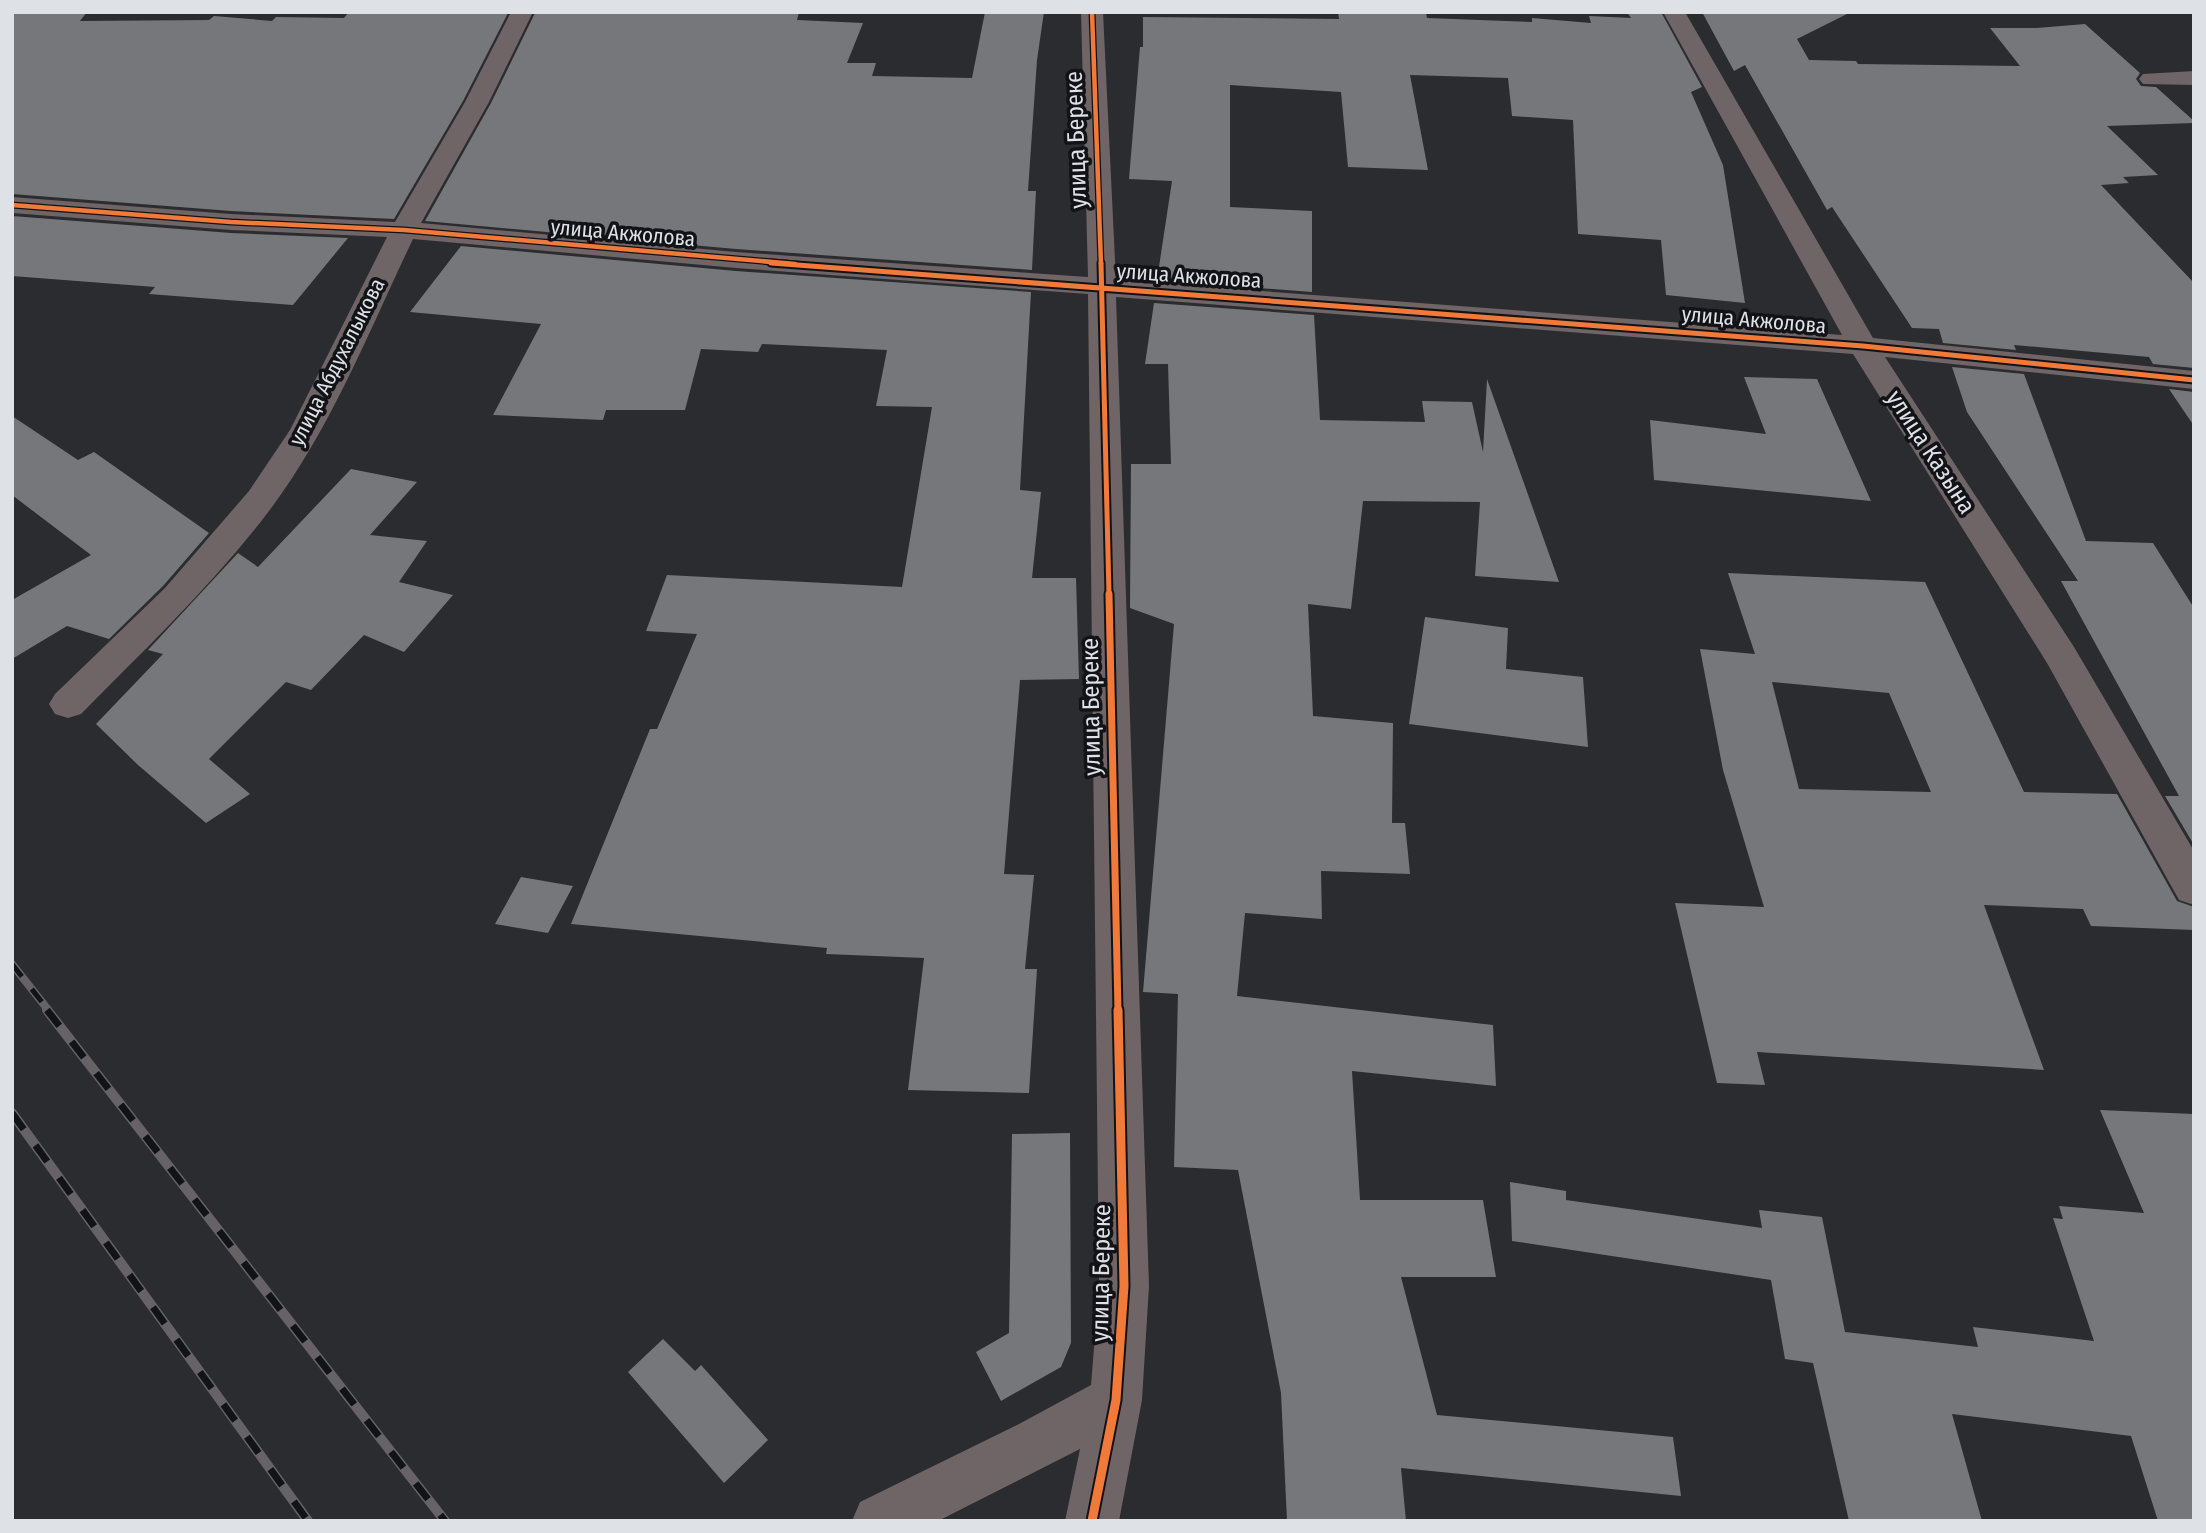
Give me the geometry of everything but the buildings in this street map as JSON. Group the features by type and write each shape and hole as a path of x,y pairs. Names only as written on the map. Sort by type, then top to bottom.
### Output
{"street":[{"name":"улица Абдухалыкова","path":"68,704 177,597 261,499 306,430 404,230 477,102 522,12"},
{"name":"улица Береке","path":"1092,12 1124,1286 1116,1400 1092,1521"},
{"name":"улица Казына","path":"1674,12 1863,346 2061,656 2194,888"},
{"path":"2151,79 2194,78"},
{"name":"улица Акжолова","path":"12,205 231,222 404,230 736,260 1863,346 2194,380"},
{"path":"879,1521 1038,1444 1116,1400"}],"railway":[{"path":"12,964 49,1011"},
{"path":"47,1010 445,1521"},
{"path":"12,1113 308,1521"}],"cycle path":[{"path":"1092,12 1102,287 1124,1286 1116,1400 1092,1521"},
{"path":"12,205 231,222 404,230 736,260 1495,316 1863,346 2194,380"}]}
